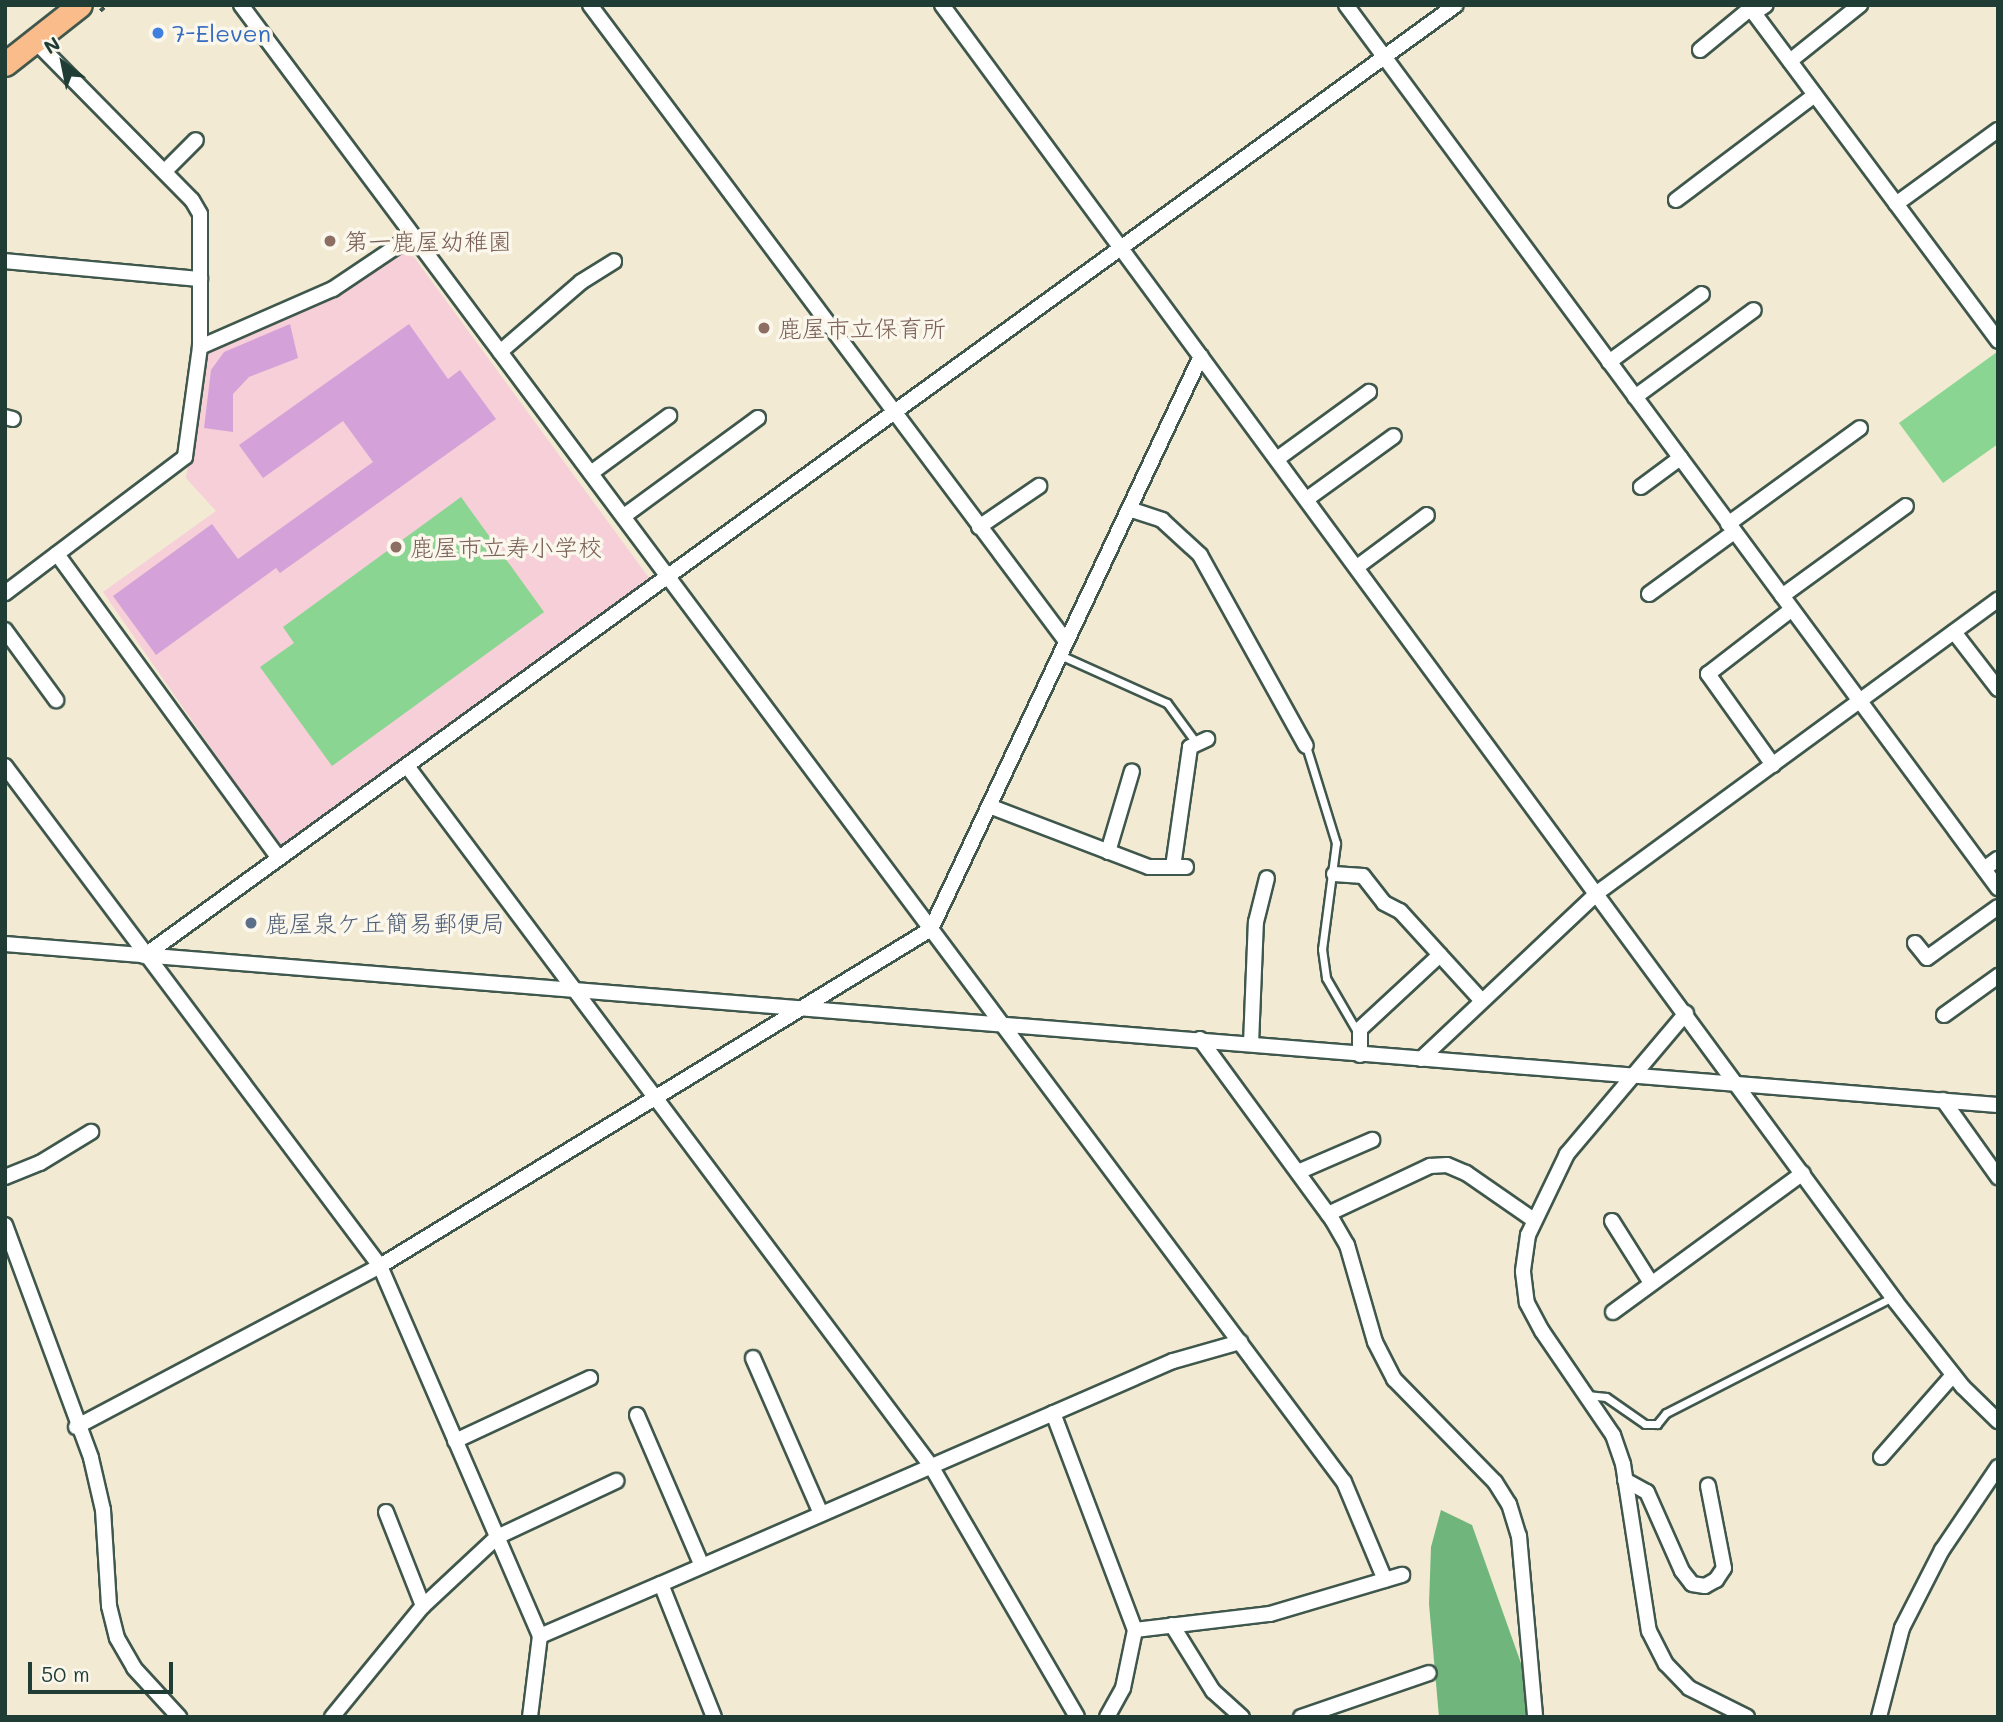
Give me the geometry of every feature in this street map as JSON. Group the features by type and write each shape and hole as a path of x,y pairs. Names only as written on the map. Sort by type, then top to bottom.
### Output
{"main road":[{"path":"5,64 80,5"}],"street":[{"path":"241,5 1344,1482 1385,1580"},
{"path":"590,5 979,527 1063,648"},
{"path":"942,5 1893,1297 1953,1376 1998,1422"},
{"path":"1346,5 1998,888"},
{"path":"144,956 1456,5"},
{"path":"1790,61 1860,5"},
{"path":"1700,50 1755,8 1790,61 1998,341"},
{"path":"5,593 185,457 200,347 200,214 166,170 35,41"},
{"path":"1676,200 1815,95"},
{"path":"1896,204 1998,130"},
{"path":"166,170 196,140"},
{"path":"200,347 333,289 412,236"},
{"path":"5,261 200,279"},
{"path":"500,352 581,282 614,261"},
{"path":"1609,362 1702,294"},
{"path":"1635,397 1754,310"},
{"path":"76,1427 380,1266 931,929 1201,356"},
{"path":"1277,459 1369,392"},
{"path":"591,472 669,415"},
{"path":"624,516 758,418"},
{"path":"1649,594 1860,428"},
{"path":"1307,499 1394,436"},
{"path":"1642,487 1680,458"},
{"path":"979,527 1039,486"},
{"path":"1782,596 1906,506"},
{"path":"1129,509 1162,520 1200,555 1306,746"},
{"path":"1357,567 1427,515"},
{"path":"57,554 279,858"},
{"path":"1421,1059 1597,893 1998,600"},
{"path":"1773,765 1708,674 1792,610"},
{"path":"5,630 56,701"},
{"path":"1954,632 1998,689"},
{"path":"989,806 1149,867 1179,867 1190,747 1202,741"},
{"path":"5,766 144,956 380,1266 540,1636 530,1717"},
{"path":"407,766 931,1466 1077,1717"},
{"path":"1108,852 1132,771"},
{"path":"1984,869 1998,859"},
{"path":"1334,874 1363,876 1384,903 1400,911 1482,1001"},
{"path":"1251,1044 1256,922 1267,878"},
{"path":"1915,943 1927,958 1998,907"},
{"path":"5,944 575,987 800,1011 1200,1039 1360,1055 1632,1074 1998,1105"},
{"path":"1360,1055 1360,1029 1440,955"},
{"path":"1944,1015 1998,976"},
{"path":"1686,1013 1567,1154 1534,1220 1522,1272 1527,1303 1614,1435 1626,1479 1649,1631 1665,1664 1689,1688 1747,1717"},
{"path":"1200,1039 1328,1214 1347,1245 1375,1342 1394,1379 1495,1482 1508,1504 1518,1536 1535,1717"},
{"path":"1944,1100 1998,1177"},
{"path":"5,1177 40,1163 91,1132"},
{"path":"1298,1172 1371,1140"},
{"path":"1328,1214 1430,1166 1447,1165 1466,1172 1534,1220"},
{"path":"1613,1311 1803,1173"},
{"path":"1612,1221 1651,1283"},
{"path":"5,1224 76,1427 91,1458 103,1510 108,1606 117,1638 134,1668 179,1717"},
{"path":"540,1636 1173,1361 1240,1342"},
{"path":"754,1358 821,1514"},
{"path":"1881,1457 1953,1376"},
{"path":"455,1441 590,1378"},
{"path":"1053,1413 1135,1630 1123,1688 1107,1717"},
{"path":"637,1415 702,1566"},
{"path":"1879,1717 1902,1628 1942,1550 1998,1466"},
{"path":"1626,1479 1647,1492 1682,1572 1692,1584 1705,1586 1716,1580 1724,1568 1708,1486"},
{"path":"332,1717 423,1606 496,1537 615,1481"},
{"path":"386,1512 423,1606"},
{"path":"1135,1630 1270,1614 1402,1575"},
{"path":"661,1584 714,1717"},
{"path":"1172,1625 1213,1691 1242,1717"},
{"path":"1301,1717 1429,1673"}],"lane":[{"path":"1063,648 1167,703 1202,741"},
{"path":"1306,746 1336,843 1322,949 1326,978 1360,1035"},
{"path":"1586,1395 1606,1397 1645,1424 1657,1424 1666,1413 1893,1297"}],"shaded area":[{"name":"鹿屋市立寿小学校","path":"402,253 414,257 652,582 281,849 103,592 216,511 186,478 203,359 215,345 331,299"}],"green space":[{"path":"1997,352 1998,444 1943,483 1899,423"},
{"path":"461,497 544,612 332,766 260,667 294,643 283,627"},
{"path":"1441,1510 1472,1525 1540,1717 1439,1717 1429,1604 1431,1547"}],"building":[{"path":"290,324 298,358 249,377 233,394 233,432 204,428 211,370 224,352"},
{"path":"409,324 448,379 460,370 496,419 280,573 276,568 156,655 113,596 212,524 238,559 373,462 343,421 263,478 239,445"}],"place":[{"name":"7-Eleven","path":"158,33"},
{"name":"第一鹿屋幼稚園","path":"330,241"},
{"name":"鹿屋市立保育所","path":"764,328"},
{"name":"鹿屋市立寿小学校","path":"396,547"},
{"name":"鹿屋泉ケ丘簡易郵便局","path":"251,923"}]}
